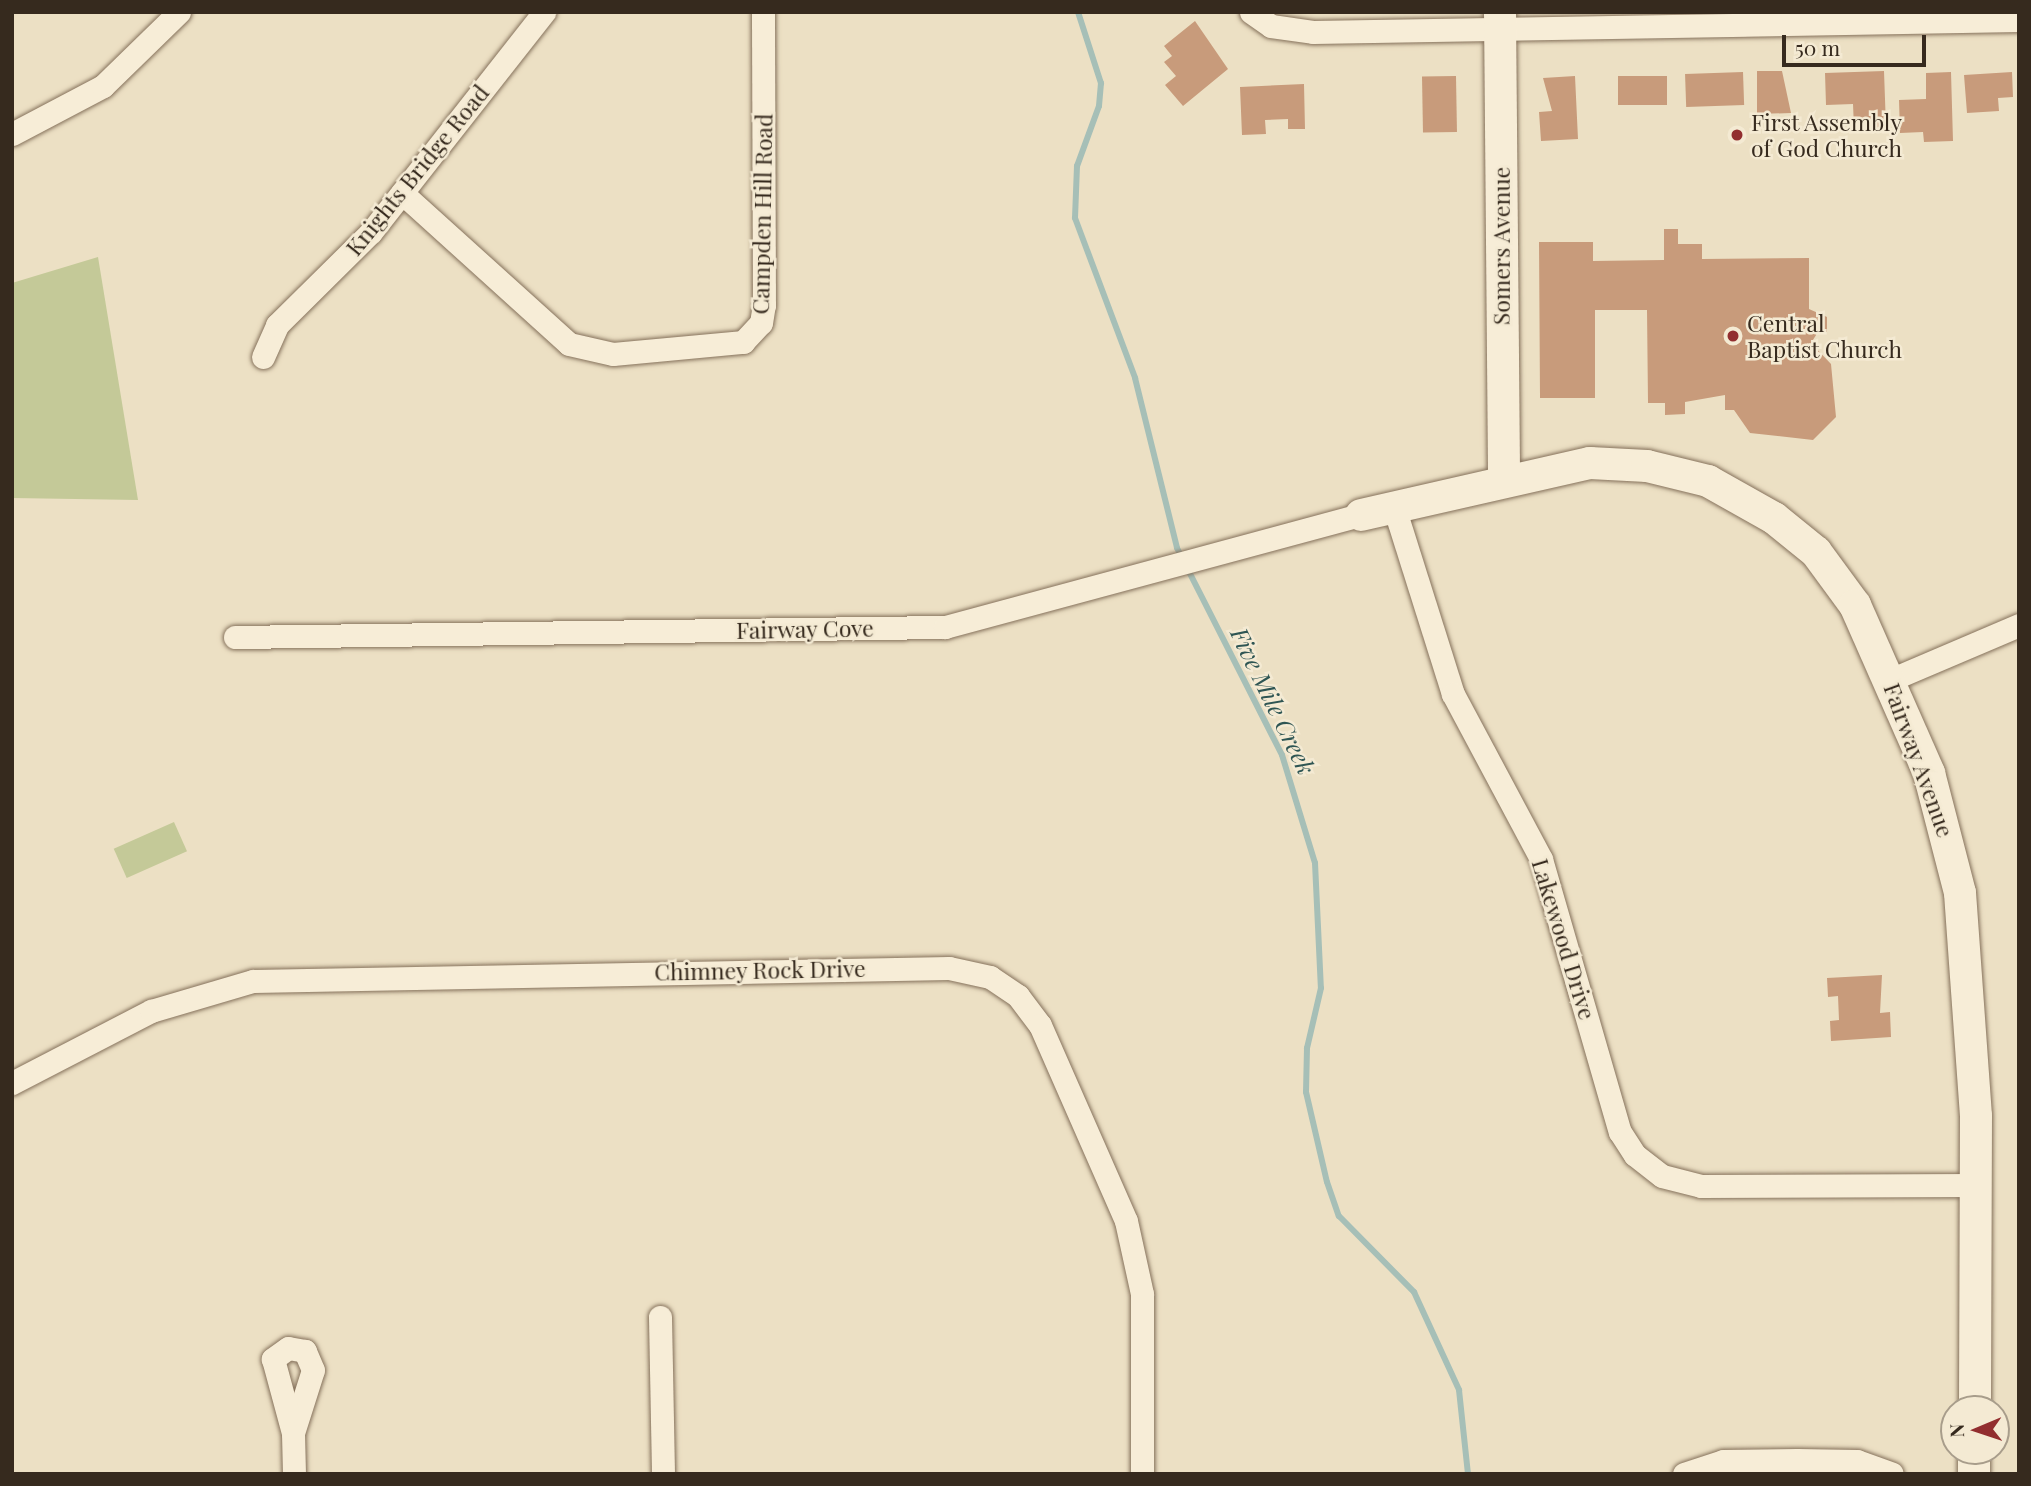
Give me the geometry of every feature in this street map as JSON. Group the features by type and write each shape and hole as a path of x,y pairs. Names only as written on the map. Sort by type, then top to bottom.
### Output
{"street":[{"path":"12,134 103,86 179,12"},
{"name":"Knights Bridge Road","path":"263,357 277,325 402,193 544,12"},
{"name":"Campden Hill Road","path":"402,193 551,331 582,349 613,354 743,342 761,323 764,304 763,12"},
{"path":"1251,12 1272,26 1313,32 1500,20 2019,20"},
{"name":"Somers Avenue","path":"1500,20 1504,479"},
{"name":"Fairway Avenue","path":"1504,479 1616,463 1677,472 1726,489 1816,552 1854,605 1890,680 1942,813 1960,893 1978,1185 1975,1395"},
{"path":"1361,515 1504,479"},
{"name":"Lakewood Drive","path":"1394,507 1453,694 1541,859 1620,1132 1635,1155 1662,1176 1701,1186 1978,1185"},
{"name":"Fairway Cove","path":"235,637 945,627 1361,515"},
{"path":"1890,680 2019,625"},
{"name":"Chimney Rock Drive","path":"12,1083 151,1011 240,984 298,976 949,968 990,977 1018,996 1040,1026 1126,1221 1142,1294 1142,1474"},
{"path":"660,1317 663,1474"},
{"path":"293,1433 294,1474"},
{"path":"1684,1474 1723,1461 1797,1460 1857,1461 1892,1474"}],"green space":[{"path":"98,257 138,500 12,498 12,283"},
{"path":"174,822 187,851 127,878 114,849"}],"building":[{"path":"1195,21 1228,69 1183,106 1165,85 1176,76 1164,62 1172,56 1164,46"},
{"path":"1757,71 1782,71 1791,113 1757,114"},
{"path":"1884,71 1886,127 1854,128 1853,104 1826,105 1825,73"},
{"path":"1743,72 1744,105 1686,107 1685,74"},
{"path":"1951,72 1953,141 1924,142 1923,132 1900,133 1899,100 1926,99 1926,73"},
{"path":"2012,72 2013,97 1998,98 1999,111 1967,113 1964,75"},
{"path":"1456,76 1457,132 1423,133 1422,77"},
{"path":"1575,76 1578,139 1541,141 1539,112 1552,111 1543,78"},
{"path":"1618,76 1667,76 1667,105 1618,105"},
{"path":"1304,84 1305,129 1288,129 1288,119 1265,120 1266,134 1242,135 1240,87"},
{"name":"Central Baptist Church","path":"1664,229 1678,229 1678,244 1702,244 1702,259 1809,258 1809,309 1827,317 1827,332 1818,332 1811,343 1831,364 1836,417 1813,440 1750,433 1734,410 1725,410 1725,395 1685,402 1685,414 1665,415 1665,403 1648,403 1647,310 1595,310 1595,398 1540,398 1539,242 1593,242 1593,261 1664,260"},
{"path":"1882,975 1880,1013 1890,1012 1891,1037 1831,1041 1830,1021 1839,1020 1838,996 1828,997 1827,978"}],"waterway":[{"name":"Five Mile Creek","path":"1078,12 1101,83 1099,106 1077,166 1075,218 1135,378 1177,548 1282,755 1315,863 1321,988 1307,1048 1306,1092 1327,1182 1339,1216 1414,1292 1459,1390 1468,1474"}],"place":[{"name":"First Assembly of God Church","path":"1737,135"},
{"name":"Central Baptist Church","path":"1733,336"}]}
